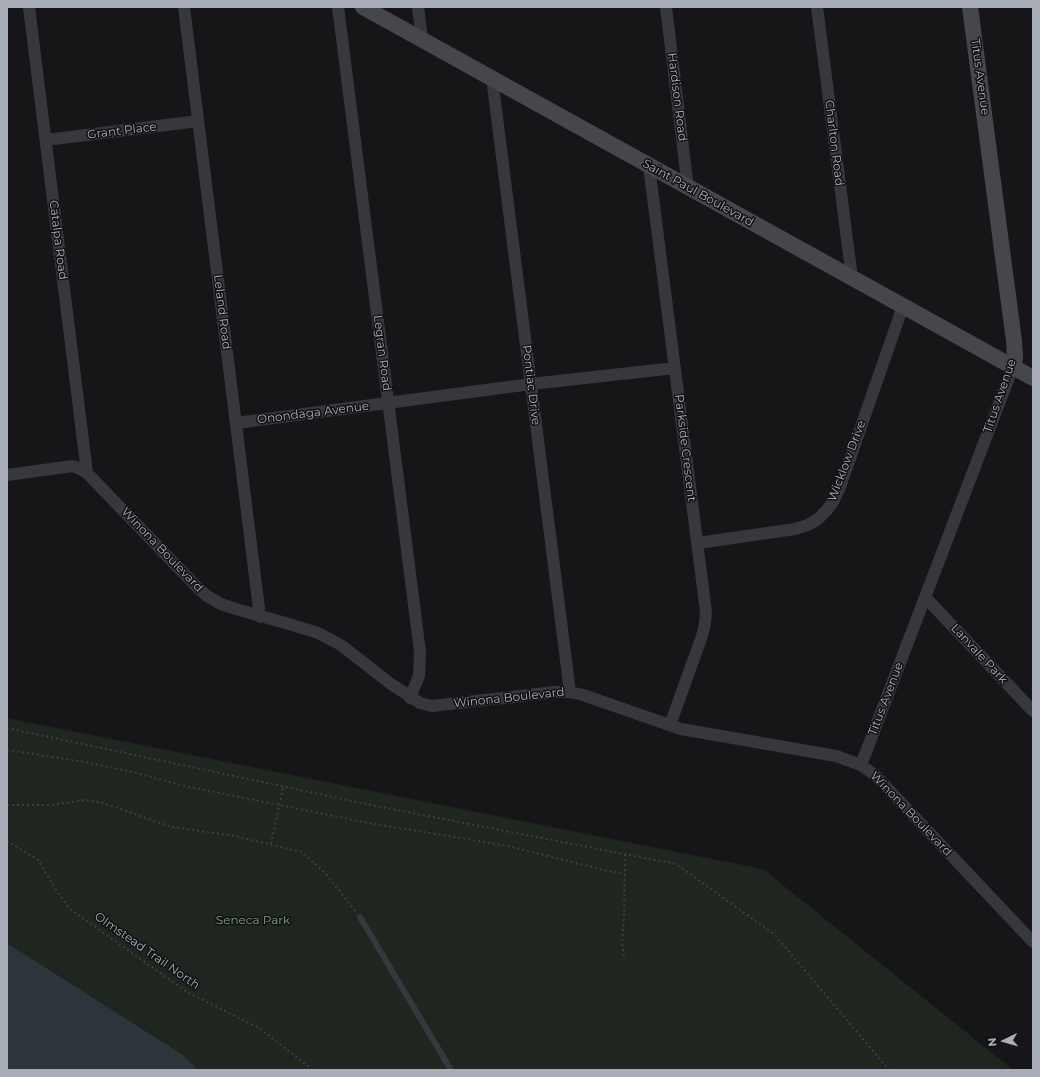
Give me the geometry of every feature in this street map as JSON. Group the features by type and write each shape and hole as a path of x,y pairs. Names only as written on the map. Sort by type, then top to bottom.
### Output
{"main road":[{"name":"Saint Paul Boulevard","path":"364,7 1033,378"},
{"name":"Titus Avenue","path":"970,7 1014,341 1015,358 1012,367"}],"street":[{"name":"Catalpa Road","path":"29,7 87,473"},
{"name":"Leland Road","path":"184,7 260,617"},
{"name":"Legran Road","path":"338,7 420,652 419,676 410,698"},
{"path":"418,7 422,39"},
{"name":"Hardison Road","path":"666,7 688,188"},
{"name":"Charlton Road","path":"817,7 852,278"},
{"name":"Pontiac Drive","path":"492,78 570,692"},
{"name":"Grant Place","path":"46,140 198,121"},
{"name":"Parkside Crescent","path":"649,166 705,599 705,624 702,636 670,724"},
{"name":"Wicklow Drive","path":"698,543 795,529 808,525 818,519 827,510 834,500 840,486 903,306"},
{"name":"Titus Avenue","path":"861,765 1012,367"},
{"name":"Onondaga Avenue","path":"236,423 531,384 675,368"},
{"name":"Winona Boulevard","path":"7,475 73,466 80,469 87,473 197,588 208,596 221,604 260,617 318,633 341,645 410,698 420,703 432,706 555,692 570,692 583,695 681,729 836,756 861,765 876,776 1033,942"},
{"name":"Lanvale Park","path":"925,596 1033,711"}],"lane":[{"path":"360,917 451,1070"}],"path":[{"path":"7,728 371,805 676,864 775,935 889,1070"},
{"path":"7,750 85,762 132,772 185,786 368,823 502,845 625,874"},
{"path":"271,844 283,787"},
{"path":"7,805 50,805 86,800 103,803 172,827 235,836 302,852 326,874 360,917"},
{"name":"Olmstead Trail North","path":"7,841 38,860 58,893 70,909 118,942 155,971 187,992 259,1028 313,1070"},
{"path":"624,956 622,943 626,854"}],"green space":[{"name":"Seneca Park","path":"7,718 763,869 1013,1070 199,1070 180,1053 7,943"}],"shaded area":[{"path":"7,943 180,1053 199,1070 7,1070"}]}
